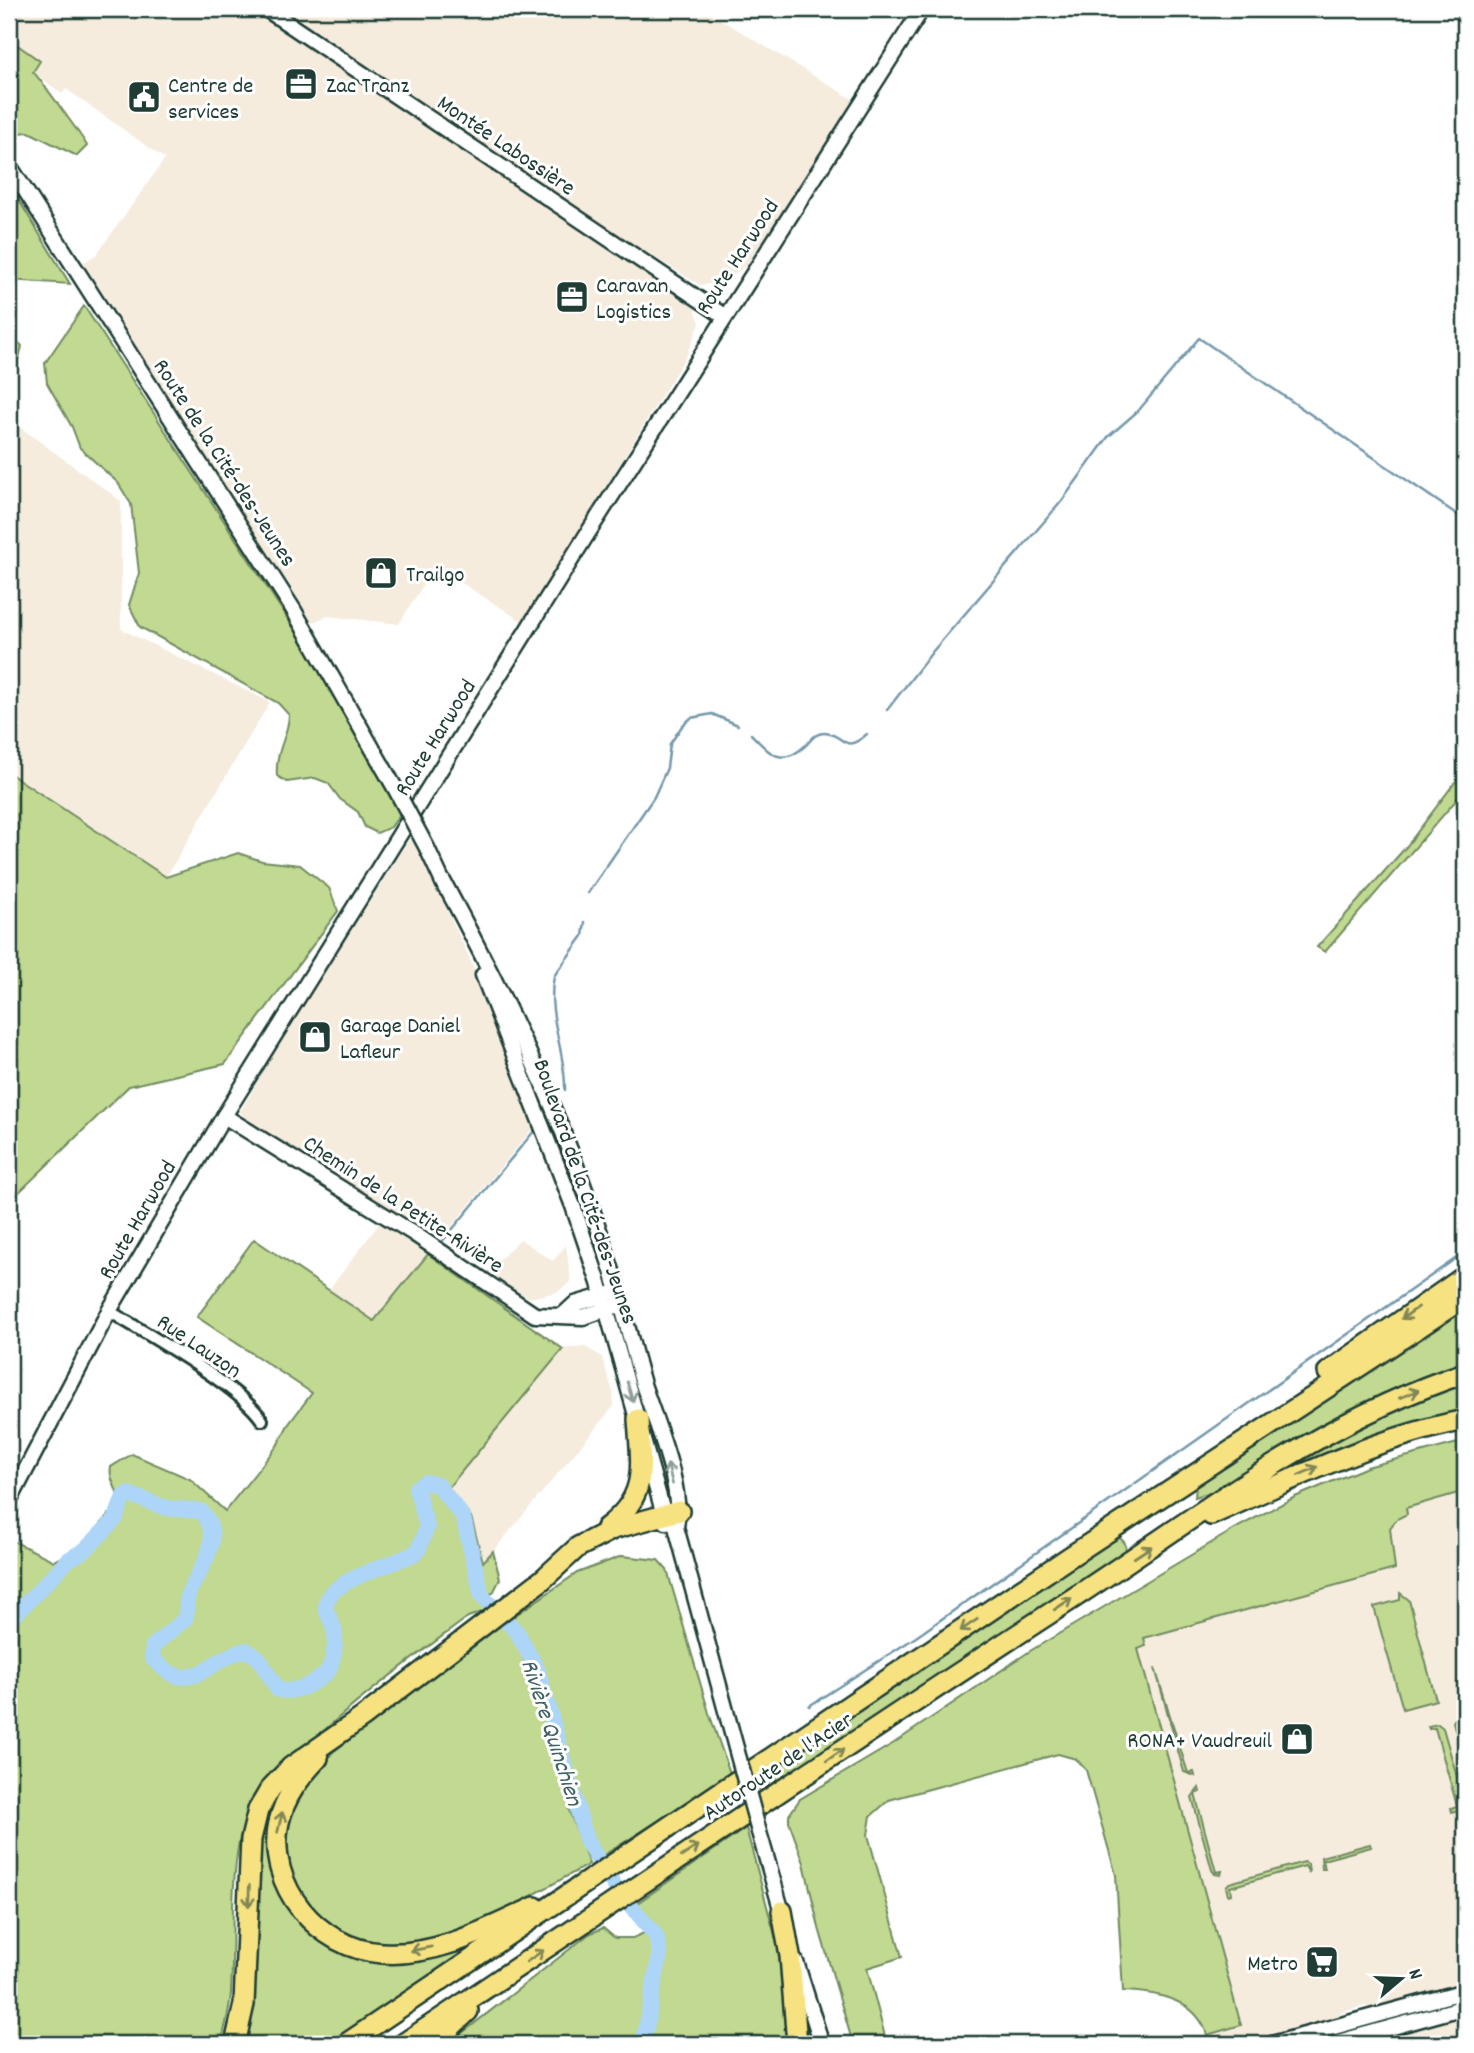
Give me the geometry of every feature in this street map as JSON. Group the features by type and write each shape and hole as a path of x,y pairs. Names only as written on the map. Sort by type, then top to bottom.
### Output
{"highway":[{"path":"1068,1558 1465,1276"},
{"path":"1068,1558 1465,1297"},
{"path":"1180,1529 1250,1477 1319,1436 1394,1400 1465,1373"},
{"path":"235,2044 244,2004 251,1839 258,1810 279,1778 499,1614 542,1580 565,1556 625,1512 637,1492 642,1468 638,1419"},
{"path":"1180,1529 1344,1455 1465,1420"},
{"path":"590,1540 614,1529 672,1519"},
{"path":"542,1580 628,1535 672,1519"},
{"name":"Autoroute de l'Acier","path":"403,2044 1180,1529"},
{"name":"Autoroute de l'Acier","path":"346,2044 1068,1558"},
{"path":"363,1717 300,1778 287,1800 279,1823 277,1852 288,1889 304,1914 334,1939 359,1950 384,1954 434,1947 481,1932 595,1878"},
{"path":"782,1911 790,1956 797,2044"},
{"path":"433,2044 507,1974"}],"main road":[{"name":"Montée Labossière","path":"266,9 724,316"},
{"name":"Route Harwood","path":"9,1502 109,1311 223,1116 724,316 922,9"},
{"name":"Route de la Cité-des-Jeunes","path":"9,165 293,609 395,788"},
{"name":"Boulevard de la Cité-des-Jeunes","path":"395,788 443,881 612,1300 661,1438 672,1519"},
{"name":"Chemin de la Petite-Rivière","path":"223,1116 413,1233 525,1309 546,1317 563,1315 575,1304 612,1300"},
{"name":"Boulevard de la Cité-des-Jeunes","path":"612,1300 638,1419 672,1519 759,1832 822,2044"},
{"path":"1272,2044 1465,1991"},
{"path":"1331,2044 1465,2007"}],"street":[{"name":"Rue Lauzon","path":"109,1311 228,1389 250,1405 262,1420"}],"shaded area":[{"path":"9,9 252,9 694,306 700,323 686,356 523,622 435,566 399,624 327,616 311,623 78,260 84,262 96,255 165,159 66,89 62,94 33,72 40,61 9,39"},
{"path":"277,9 703,9 854,100 746,266 723,283 700,285 573,208"},
{"path":"9,419 121,501 121,629 270,702 166,877 9,773"},
{"path":"412,835 469,957 538,1122 437,1244 255,1127 240,1112 280,1042"},
{"path":"381,1221 428,1254 374,1321 329,1290"},
{"path":"520,1239 553,1261 566,1245 571,1282 557,1292 530,1298 483,1276"},
{"path":"584,1346 602,1357 613,1392 614,1406 484,1562 471,1517 448,1488 563,1349"},
{"path":"1465,1491 1465,1985 1378,2009 1365,2006 1342,2012 1332,2022 1250,2044 1213,2044 1207,2035 1232,2027 1133,1641 1375,1574 1360,1521"},
{"path":"1465,2015 1465,2044 1362,2044 1416,2029"}],"green space":[{"path":"9,39 40,61 33,72 87,146 77,156 29,132 9,134"},
{"path":"9,184 70,284 9,280"},
{"path":"84,306 306,647 401,813 391,827 377,833 365,827 358,812 340,799 328,783 315,778 287,782 277,776 278,759 289,715 278,703 140,627 129,605 139,573 131,504 118,483 80,448 72,427 47,383 45,363"},
{"path":"9,333 22,346 19,358 9,358"},
{"path":"1465,769 1465,790 1325,952 1317,947 1406,847"},
{"path":"9,773 166,877 238,853 262,861 300,865 329,888 338,911 225,1064 129,1086 9,1202"},
{"path":"254,1239 374,1321 428,1254 563,1349 448,1488 471,1517 483,1562 493,1551 500,1579 493,1593 478,1598 488,1610 468,1617 337,1719 272,1783 250,1814 239,1842 236,1860 231,1992 221,2044 9,2044 9,1539 54,1561 84,1545 118,1503 111,1467 132,1454 190,1479 225,1511 277,1446 288,1425 312,1393 197,1317"},
{"path":"1465,1306 1465,1364 1369,1401 1316,1428 1214,1491 1195,1497 1196,1485"},
{"path":"1465,1382 1465,1414 1255,1489 1305,1457 1357,1429"},
{"path":"1465,1441 1465,1491 1406,1508 1407,1514 1397,1519 1390,1528 1395,1569 1144,1638 1146,1646 1138,1649 1241,2025 1207,2035 1194,2013 1173,2000 1148,1993 1123,1991 1116,1875 1086,1770 1076,1759 1058,1754 889,1800 871,1816 868,1835 902,1957 867,1968 887,2044 853,2044 819,1928 804,1863 789,1822 789,1815 800,1799 894,1743 1030,1651 1238,1527 1295,1497 1367,1467"},
{"path":"1120,1538 1125,1543 1126,1551 761,1795 756,1778 1107,1543"},
{"path":"622,1556 658,1560 667,1570 709,1713 731,1776 602,1856 593,1844 583,1813 569,1810 589,1864 477,1926 434,1940 377,1945 343,1937 301,1900 283,1854 287,1818 297,1798 333,1752 503,1624 516,1636 525,1663 532,1654 510,1619 577,1573"},
{"path":"1400,1593 1409,1600 1436,1700 1403,1709 1374,1607 1400,1600"},
{"path":"1155,1668 1188,1773 1194,1772 1195,1776 1184,1772"},
{"path":"1458,1714 1463,1715 1456,1719 1465,1752 1465,1766 1453,1722"},
{"path":"1438,1724 1443,1728 1464,1801 1461,1809 1452,1812 1451,1808 1457,1806 1435,1728 1429,1729 1428,1726"},
{"path":"288,1777 271,1857 339,1949 482,1941 327,2044 243,2044 259,1827"},
{"path":"1199,1788 1200,1792 1195,1794 1216,1872 1222,1871 1221,1875 1212,1870 1192,1797"},
{"path":"746,1828 804,2044 448,2044 589,1934 603,1928 615,1938 633,1938 655,1928 633,1906"},
{"path":"1370,1844 1371,1847 1323,1860 1325,1869 1322,1869 1321,1857"},
{"path":"1304,1862 1308,1864 1309,1873 1305,1866 1230,1887 1231,1894 1228,1895 1226,1887 1229,1883"}],"waterway":[{"path":"887,710 933,651 1061,502 1108,437 1139,410 1199,338 1465,520"},
{"path":"588,893 654,797 667,768 670,744 682,726 691,718 712,714 738,725"},
{"path":"751,734 770,752 782,757 797,752 821,733 831,734 848,743 853,743 867,734"},
{"path":"565,1090 552,990 554,976 583,936 585,922"},
{"path":"441,1243 535,1130"},
{"path":"809,1706 916,1637 1465,1252"},
{"name":"Rivière Quinchien","path":"9,1621 68,1560 85,1550 107,1528 116,1518 124,1496 128,1494 166,1508 201,1511 211,1532 209,1552 188,1595 185,1619 153,1646 152,1657 165,1670 177,1676 188,1676 246,1650 258,1657 278,1690 299,1689 318,1679 331,1665 335,1640 334,1628 326,1610 328,1598 349,1581 418,1551 427,1527 416,1488 426,1482 438,1485 463,1517 482,1596 517,1632 538,1671 587,1842 614,1885 656,1936 660,1954 643,2044"}],"place":[{"name":"Zac Tranz","path":"301,84"},
{"name":"Centre de services","path":"144,97"},
{"name":"Caravan Logistics","path":"572,297"},
{"name":"Trailgo","path":"381,573"},
{"name":"Garage Daniel Lafleur","path":"315,1037"},
{"name":"RONA+ Vaudreuil","path":"1297,1739"},
{"name":"Metro","path":"1322,1962"}]}
